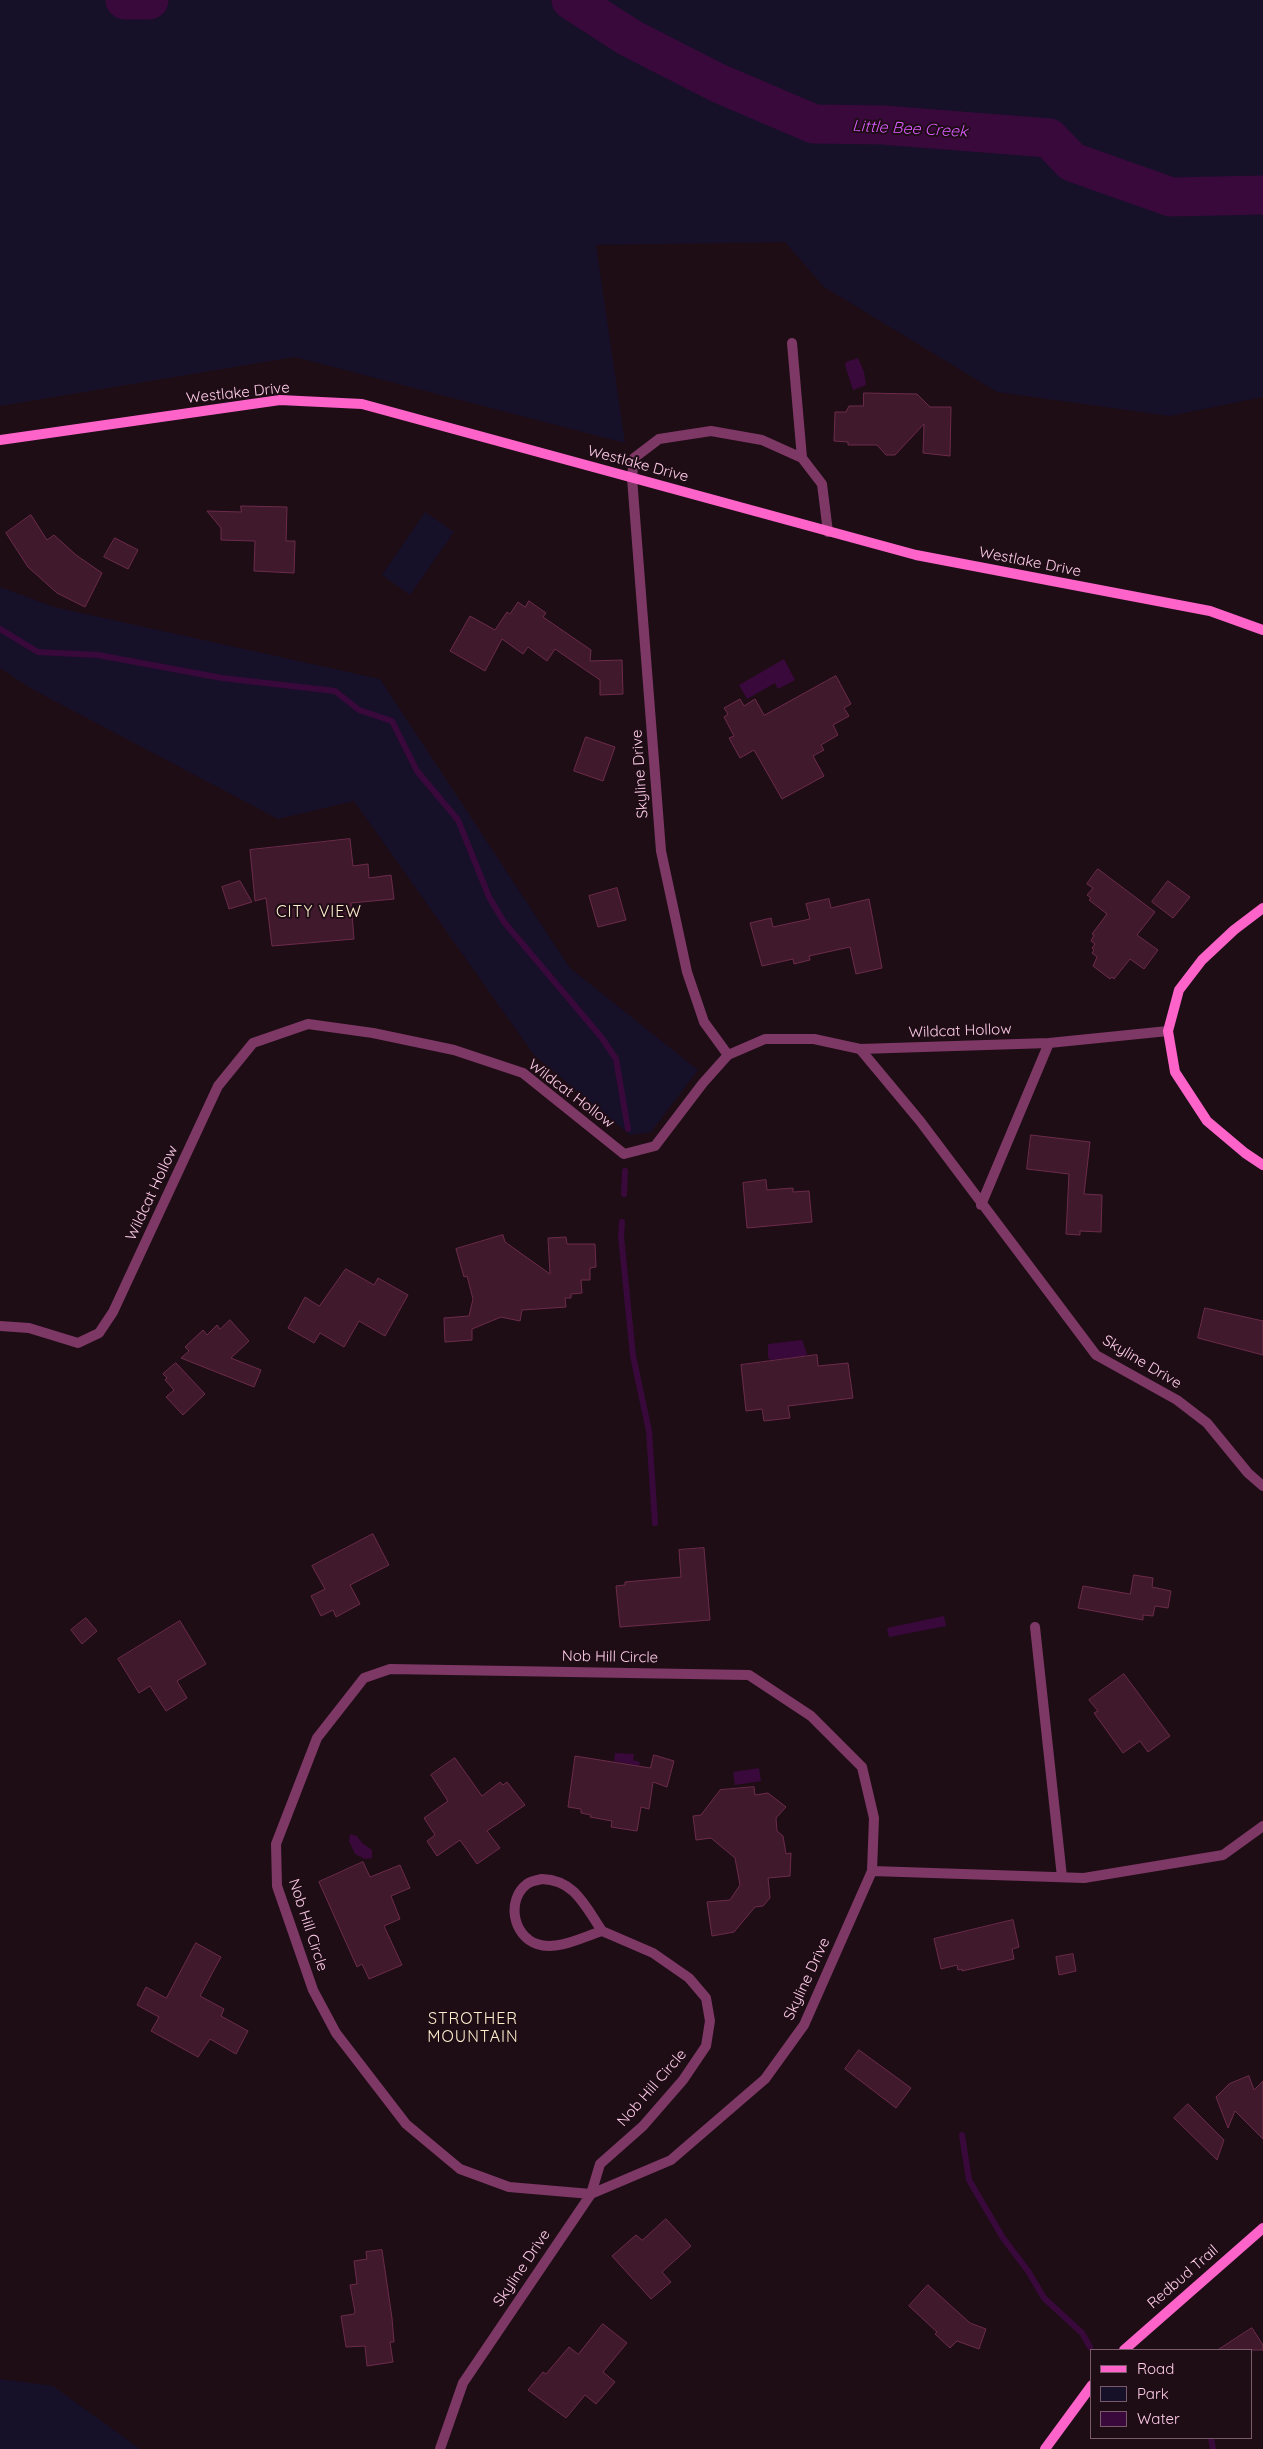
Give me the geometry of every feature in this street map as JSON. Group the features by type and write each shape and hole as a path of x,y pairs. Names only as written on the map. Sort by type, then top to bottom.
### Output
{"street":[{"path":"792,343 802,458 822,484 828,532"},
{"name":"Westlake Drive","path":"0,440 280,400 362,404 916,555 1210,611 1263,630"},
{"name":"Skyline Drive","path":"728,1055 704,1022 687,972 660,851 632,478 634,458 659,439 711,431 762,440 802,458"},
{"path":"1263,908 1234,930 1202,960 1179,990 1168,1031 1175,1072 1207,1121 1245,1153 1263,1165"},
{"name":"Wildcat Hollow","path":"0,1326 29,1328 78,1343 99,1333 113,1312 218,1086 253,1043 308,1024 373,1033 454,1050 523,1073 624,1154 655,1146 703,1083 728,1055 765,1039 814,1039 860,1049 1049,1043 1168,1031"},
{"path":"981,1205 1049,1043"},
{"name":"Skyline Drive","path":"860,1049 920,1121 981,1205 1096,1355 1177,1400 1207,1423 1243,1467 1263,1486"},
{"path":"1035,1626 1062,1877"},
{"name":"Nob Hill Circle","path":"602,1931 653,1953 688,1978 706,1998 710,2021 706,2046 682,2080 643,2126 600,2164 590,2194 509,2187 460,2168 406,2124 336,2033 313,1990 277,1886 276,1844 317,1738 364,1678 390,1670 749,1675 811,1716 862,1766 874,1818 872,1871"},
{"path":"872,1871 1084,1878 1223,1855 1263,1826"},
{"name":"Skyline Drive","path":"440,2449 463,2383 590,2194 671,2160 765,2079 804,2025 872,1871"},
{"path":"542,1879 557,1879 569,1886 579,1897 602,1931 552,1946 538,1944 524,1937 517,1927 514,1915 515,1902 520,1891 528,1883 542,1879"},
{"name":"Redbud Trail","path":"1125,2349 1263,2228"},
{"path":"1045,2449 1090,2388"}],"green space":[{"path":"0,0 1263,0 1263,397 1170,416 997,392 824,287 785,242 596,245 625,443 295,357 0,406"},
{"path":"425,512 454,532 410,595 382,575"},
{"path":"0,587 54,607 380,679 570,968 698,1070 651,1132 630,1135 534,1055 354,801 278,819 32,689 0,668"},
{"path":"0,2379 53,2386 140,2449 0,2449"}],"water":[{"path":"858,358 864,372 866,385 853,390 845,365 846,362"},
{"path":"784,659 795,680 778,689 775,683 747,699 739,685"},
{"path":"802,1340 807,1354 805,1356 770,1360 768,1357 768,1344"},
{"path":"944,1616 946,1626 889,1637 887,1628"},
{"path":"615,1753 634,1754 633,1760 640,1762 639,1766 614,1761"},
{"path":"759,1768 761,1781 735,1785 733,1772"},
{"path":"350,1834 357,1836 362,1843 372,1850 372,1858 365,1859 355,1854 349,1841"}],"building":[{"path":"864,393 917,394 930,407 951,407 950,456 923,453 924,424 895,455 886,455 877,445 848,445 848,442 834,441 835,412 846,412 849,406 863,406"},
{"path":"241,506 287,507 286,541 295,541 294,573 254,571 255,541 221,540 221,528 207,511 241,512"},
{"path":"31,515 47,540 54,535 76,555 102,573 85,607 57,593 28,567 6,533"},
{"path":"115,538 138,550 128,569 104,557"},
{"path":"529,601 546,613 543,617 591,650 590,661 622,660 623,694 600,695 600,680 555,649 547,661 528,647 523,654 502,639 485,671 450,651 470,616 495,630 507,612 510,614 518,602 525,607"},
{"path":"836,676 851,704 844,708 849,716 833,725 838,735 821,745 824,750 813,756 824,776 782,799 754,750 740,758 729,738 734,736 724,717 728,714 724,708 740,699 744,706 755,699 764,715"},
{"path":"586,737 615,747 603,781 574,771"},
{"path":"350,839 353,866 368,864 369,878 391,875 394,899 351,903 354,939 272,946 266,898 255,901 250,850"},
{"path":"1098,869 1155,912 1137,935 1158,950 1144,969 1130,959 1114,979 1112,977 1110,979 1093,966 1097,957 1092,953 1094,950 1092,948 1095,944 1091,941 1094,935 1092,934 1107,914 1089,900 1091,898 1087,895 1093,888 1087,884"},
{"path":"240,881 252,902 229,909 222,887"},
{"path":"1168,881 1190,897 1173,918 1152,902"},
{"path":"617,888 626,920 598,927 589,896"},
{"path":"829,899 831,908 869,899 882,968 856,974 850,947 809,956 810,960 794,964 793,959 762,966 750,923 771,918 773,927 810,919 806,904"},
{"path":"1031,1135 1090,1142 1084,1194 1102,1195 1101,1232 1080,1231 1080,1235 1066,1234 1069,1174 1027,1169"},
{"path":"766,1180 767,1190 793,1188 793,1192 809,1191 812,1222 747,1228 743,1183"},
{"path":"503,1235 505,1242 550,1274 548,1238 566,1237 567,1244 595,1244 596,1267 590,1268 590,1280 581,1280 582,1293 571,1294 571,1298 565,1298 566,1307 522,1310 520,1321 501,1317 472,1329 472,1340 445,1342 444,1318 469,1316 473,1299 467,1276 464,1277 456,1249"},
{"path":"346,1269 374,1285 378,1278 408,1295 385,1336 359,1321 344,1347 320,1333 314,1343 288,1328 305,1297 319,1306"},
{"path":"1205,1308 1263,1321 1263,1355 1198,1338"},
{"path":"230,1320 249,1341 231,1358 261,1370 254,1387 181,1358 189,1351 185,1347 203,1330 207,1335 217,1325 220,1329"},
{"path":"817,1355 818,1366 848,1363 853,1398 788,1406 790,1418 764,1421 762,1409 746,1411 741,1365"},
{"path":"176,1363 205,1394 183,1415 166,1397 174,1390 165,1380 167,1378 163,1374"},
{"path":"373,1534 389,1565 350,1585 360,1604 336,1617 333,1610 321,1616 311,1596 325,1589 312,1566"},
{"path":"704,1548 710,1620 620,1627 616,1586 625,1585 625,1582 681,1577 679,1550"},
{"path":"1134,1575 1153,1578 1152,1587 1171,1591 1168,1608 1155,1606 1153,1616 1143,1615 1143,1620 1078,1608 1083,1586 1130,1594"},
{"path":"86,1618 97,1631 82,1644 71,1630"},
{"path":"180,1621 206,1664 177,1681 187,1698 166,1711 150,1686 139,1693 118,1659"},
{"path":"1124,1674 1170,1736 1148,1752 1140,1741 1123,1753 1094,1713 1098,1711 1089,1700"},
{"path":"654,1755 674,1761 667,1787 653,1782 649,1809 641,1807 637,1831 611,1827 612,1821 590,1817 591,1815 581,1813 581,1809 568,1807 575,1756 650,1768"},
{"path":"455,1758 482,1796 500,1782 503,1785 507,1782 525,1805 487,1831 500,1848 477,1864 460,1840 437,1856 427,1841 435,1835 424,1818 448,1801 431,1775"},
{"path":"754,1787 755,1795 768,1793 786,1807 776,1818 777,1831 783,1836 786,1854 791,1853 790,1876 768,1878 770,1898 763,1906 755,1907 734,1932 712,1936 707,1902 730,1900 740,1885 735,1858 711,1838 696,1840 693,1816 701,1815 720,1790"},
{"path":"363,1862 370,1877 400,1865 410,1888 391,1896 400,1919 384,1926 402,1965 369,1979 362,1964 357,1967 319,1882"},
{"path":"1013,1920 1019,1947 1012,1949 1014,1959 962,1971 962,1969 958,1970 957,1965 941,1969 934,1939"},
{"path":"196,1943 221,1957 200,1996 224,2009 221,2016 248,2031 236,2054 210,2039 198,2057 151,2031 159,2017 137,2005 146,1987 166,1998"},
{"path":"1073,1954 1076,1971 1059,1975 1056,1957"},
{"path":"859,2050 911,2088 896,2108 845,2069"},
{"path":"1249,2076 1254,2090 1263,2081 1263,2139 1235,2111 1228,2128 1216,2097 1229,2084"},
{"path":"1188,2104 1224,2140 1217,2160 1174,2118"},
{"path":"666,2219 691,2246 662,2272 671,2282 651,2299 612,2256 636,2235 642,2240"},
{"path":"382,2250 392,2318 394,2342 390,2342 393,2362 367,2366 365,2346 346,2347 341,2316 354,2314 355,2312 350,2285 357,2284 354,2261 367,2259 366,2252"},
{"path":"928,2285 970,2323 986,2329 979,2349 957,2341 950,2348 935,2334 937,2332 909,2306"},
{"path":"603,2324 627,2343 603,2372 615,2382 596,2404 585,2395 566,2418 528,2390 543,2372 546,2374 569,2347 578,2354"},
{"path":"1252,2328 1263,2345 1263,2350 1220,2349"}],"waterway":[{"name":"Little Bee Creek","path":"125,0 149,0"},
{"name":"Little Bee Creek","path":"571,0 630,38 718,83 814,124 883,125 1049,138 1072,162 1171,197 1263,195"},
{"path":"0,629 38,652 98,655 222,678 335,691 359,710 392,721 417,771 458,820 489,897 504,922 602,1038 616,1059 628,1129"},
{"path":"624,1194 625,1171"},
{"path":"622,1222 621,1236 633,1356 649,1431 655,1523"},
{"path":"962,2135 969,2180 1003,2238 1028,2271 1044,2298 1082,2333 1090,2347"},
{"path":"1211,2439 1213,2449"}],"district":[{"name":"CITY VIEW","path":"319,912"},
{"name":"STROTHER MOUNTAIN","path":"473,2028"}]}
